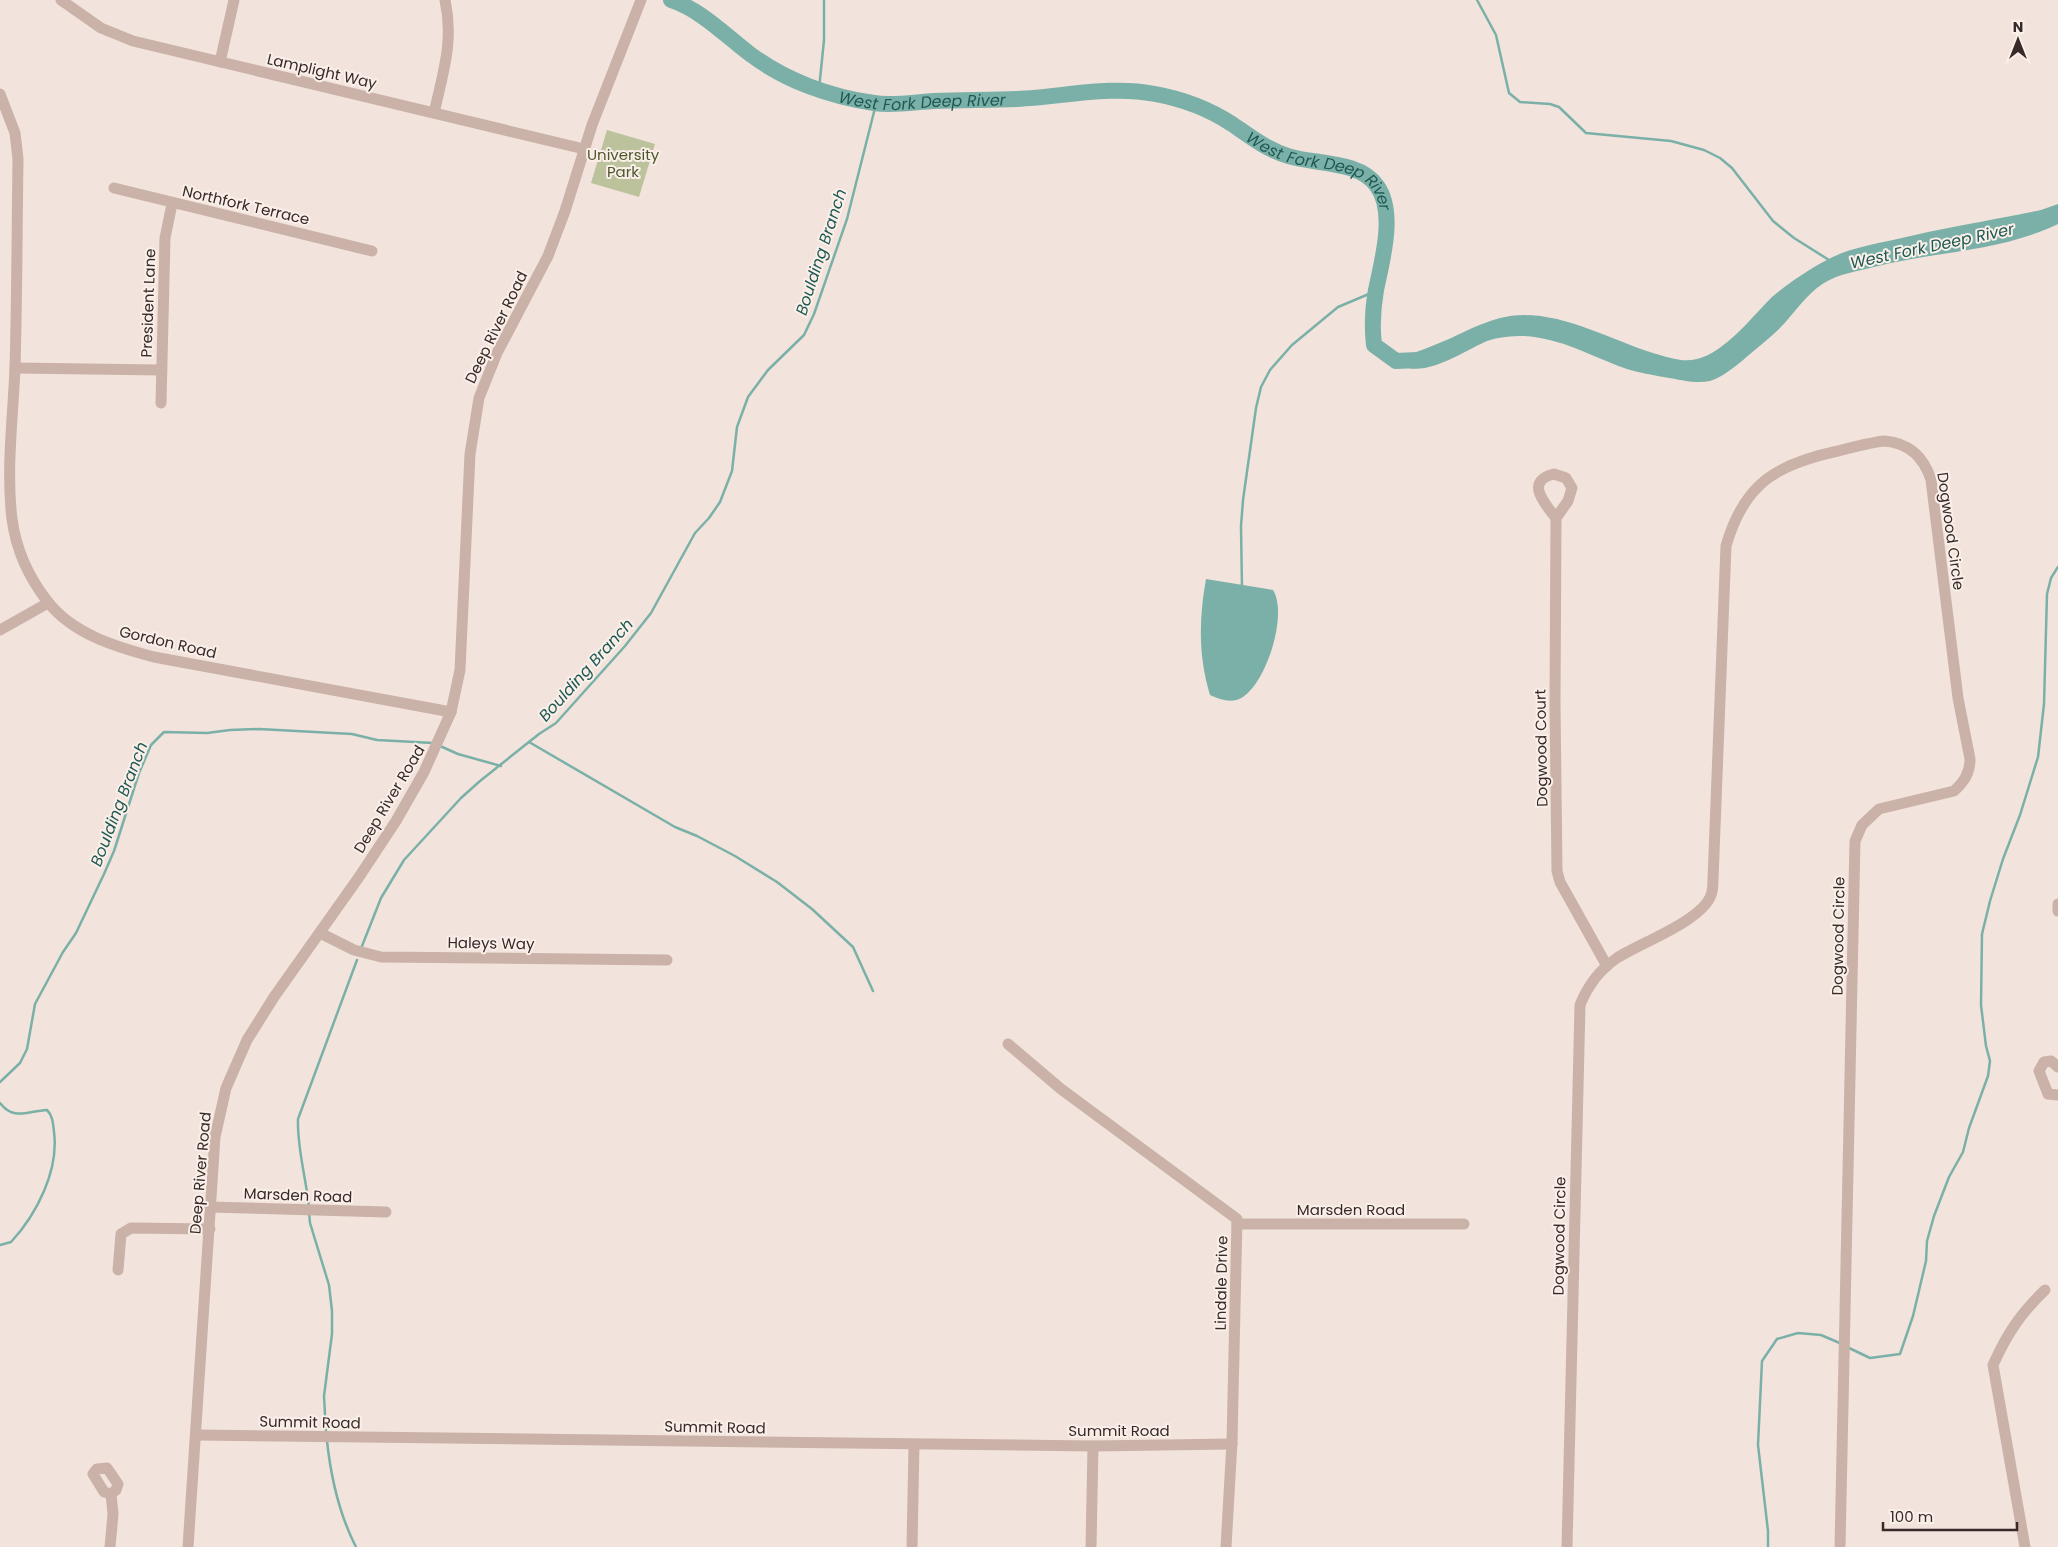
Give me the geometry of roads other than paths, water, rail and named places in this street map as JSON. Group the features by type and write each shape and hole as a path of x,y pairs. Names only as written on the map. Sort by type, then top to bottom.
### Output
{"street":[{"name":"Lamplight Way","path":"61,0 101,28 149,45 584,150"},
{"path":"220,62 234,0"},
{"path":"434,113 448,51 448,23 445,0"},
{"name":"Deep River Road","path":"188,1547 197,1435 215,1138 222,1104 232,1072 261,1017 396,821 435,751 451,712 460,670 470,454 475,412 490,368 548,256 592,125 641,0"},
{"name":"Gordon Road","path":"0,94 15,133 18,159 15,368 11,468 12,520 18,548 24,563 48,603 75,625 123,649 154,657 451,712"},
{"name":"Northfork Terrace","path":"114,188 172,204 372,251"},
{"name":"President Lane","path":"161,403 165,238 172,204"},
{"path":"15,368 161,370"},
{"name":"Dogwood Circle","path":"1568,1547 1580,1005 1588,986 1617,958 1688,919 1705,906 1711,895 1726,546 1732,526 1742,506 1762,483 1774,474 1809,457 1884,441 1908,447 1918,455 1927,468 1931,480 1958,698 1970,759 1970,768 1962,784 1954,792 1879,809 1862,825 1855,841 1840,1547"},
{"name":"Dogwood Court","path":"1556,518 1555,703 1557,871 1560,882 1608,966"},
{"path":"0,630 48,603"},
{"path":"2058,904 2058,911"},
{"name":"Haleys Way","path":"320,933 354,950 381,957 667,960"},
{"name":"Lindale Drive","path":"1008,1044 1061,1089 1237,1220 1232,1444 1226,1547"},
{"path":"2058,1067 2051,1061 2044,1062 2038,1071 2048,1094 2058,1095"},
{"name":"Marsden Road","path":"210,1207 386,1212"},
{"name":"Marsden Road","path":"1237,1224 1464,1224"},
{"path":"118,1270 121,1234 131,1228 210,1229"},
{"path":"2025,1547 1992,1365 2002,1344 2025,1309 2045,1290"},
{"name":"Summit Road","path":"197,1435 914,1445 1093,1446 1232,1444"},
{"path":"912,1547 914,1445"},
{"path":"1091,1547 1093,1446"},
{"path":"110,1547 113,1514 112,1494"}],"water":[{"path":"2058,204 2058,224 2036,233 1990,246 1897,262 1835,277 1811,293 1779,329 1742,361 1731,370 1710,381 1689,381 1635,371 1551,340 1524,336 1505,337 1487,341 1442,363 1429,367 1416,369 1405,367 1396,361 1485,323 1504,317 1524,315 1557,319 1670,358 1680,360 1697,359 1728,342 1784,287 1833,257 1850,250 2041,210"},
{"path":"1206,579 1273,590 1277,601 1276,630 1267,662 1252,689 1243,697 1231,701 1222,700 1210,695 1203,666 1201,623"}],"waterway":[{"name":"West Fork Deep River","path":"671,0 703,16 764,64 794,80 842,97 889,104 1035,98 1104,91 1155,94 1205,109 1280,153 1299,159 1348,167 1359,172 1377,186 1383,197 1386,209 1386,237 1374,310 1374,345 1396,361 1418,360"},
{"path":"819,89 824,40 824,0"},
{"path":"1477,0 1496,35 1509,93 1520,102 1550,104 1559,107 1586,133 1671,141 1704,150 1720,158 1732,168 1773,221 1794,238 1829,260"},
{"name":"Boulding Branch","path":"362,946 381,898 404,860 461,798 539,734 556,723 625,646 651,613 695,533 720,502 732,471 737,427 748,397 768,370 804,335 814,314 847,219 876,104"},
{"path":"1242,589 1241,526 1243,500 1256,408 1261,387 1270,370 1292,345 1338,307 1376,291"},
{"path":"1847,1347 1870,1358 1900,1354 1913,1316 1926,1261 1927,1241 1934,1216 1949,1177 1963,1152 1969,1128 1988,1076 1990,1061 1986,1046 1981,1005 1982,934 2003,859 2020,815 2038,757 2044,704 2047,594 2051,578 2058,567"},
{"name":"Boulding Branch","path":"0,1082 20,1063 27,1049 35,1004 63,952 76,933 104,874 114,851 139,773 151,745 164,732 207,733 259,729 352,734 377,740 433,743"},
{"path":"529,742 675,827 735,856 777,882 812,909 853,947 873,991"},
{"name":"Boulding Branch","path":"440,746 458,754 501,766"},
{"path":"309,1207 299,1141 298,1119 357,960"},
{"name":"Boulding Branch","path":"0,1103 10,1112 21,1114 47,1110 52,1120 55,1146 49,1176 37,1205 21,1231 11,1242 0,1245"},
{"path":"309,1212 310,1223 329,1285 332,1311 332,1334 324,1396 326,1433"},
{"path":"1768,1547 1768,1531 1758,1445 1762,1361 1777,1339 1798,1333 1821,1335 1842,1344"},
{"path":"327,1441 337,1496 345,1522 356,1547"}],"park label":[{"name":"University Park","path":"623,162"}]}
